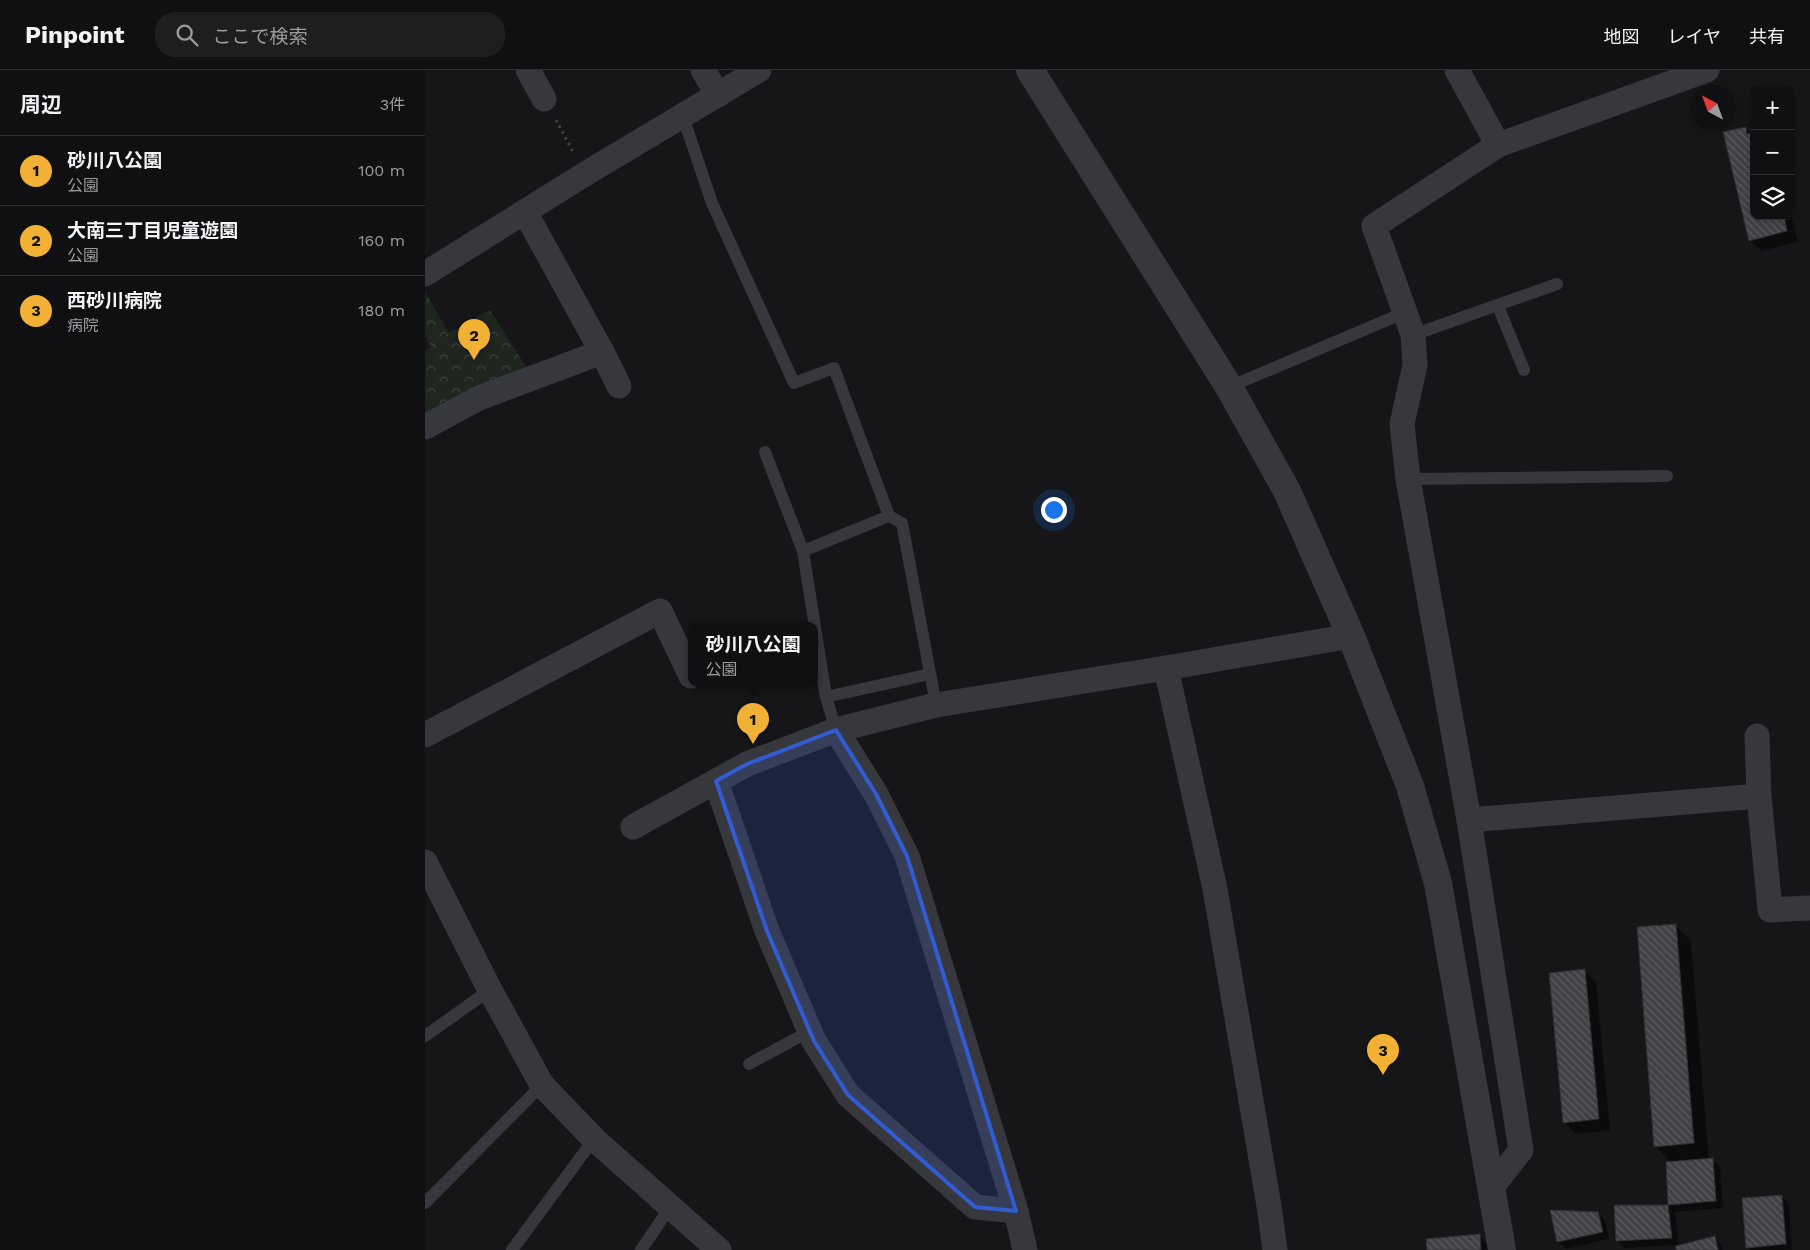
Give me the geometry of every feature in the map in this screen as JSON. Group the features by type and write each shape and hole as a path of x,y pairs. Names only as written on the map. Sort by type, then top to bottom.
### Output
{"street":[{"path":"528,70 545,100"},
{"path":"703,70 718,95"},
{"path":"425,274 585,174 759,70"},
{"path":"1030,70 1229,388 1287,491 1351,636 1410,786 1438,883 1502,1250"},
{"path":"1457,70 1498,145"},
{"path":"1492,1187 1521,1150 1469,820 1409,479 1402,424 1415,365 1410,323 1374,226 1498,145 1707,70"},
{"path":"525,212 619,386"},
{"path":"425,427 479,398 602,352"},
{"path":"425,735 660,611 688,670"},
{"path":"633,827 747,764 836,730 935,705 1351,636"},
{"path":"1166,668 1215,889 1275,1250"},
{"path":"836,730 876,794 907,856 1016,1211 1025,1250"},
{"path":"1757,736 1759,796 1770,910 1810,908"},
{"path":"716,782 767,931 814,1041 848,1095 975,1207 1016,1211"},
{"path":"1469,820 1759,796"},
{"path":"425,862 490,990 542,1084 595,1139 719,1250"}],"lane":[{"path":"683,117 711,203 794,383 834,368 889,516 902,523 935,705"},
{"path":"1229,388 1410,323 1498,306 1557,284"},
{"path":"1498,306 1524,370"},
{"path":"765,452 803,551 814,622"},
{"path":"1409,479 1667,476"},
{"path":"803,551 889,516"},
{"path":"818,646 826,697 836,730"},
{"path":"826,697 930,674"},
{"path":"1810,908 1810,925"},
{"path":"425,1036 490,990"},
{"path":"749,1064 810,1031"},
{"path":"425,1203 542,1084"},
{"path":"512,1250 595,1139"},
{"path":"641,1250 671,1206"}],"path":[{"path":"545,100 585,174"}],"highlighted area":[{"path":"836,730 876,794 907,856 1016,1211 975,1207 848,1095 814,1041 767,931 716,781 747,764"}],"green space":[{"path":"425,292 449,333 490,310 528,370 425,417 425,351 431,347 425,336"}],"building":[{"path":"1746,127 1747,134 1750,134 1750,220 1785,220 1787,231 1749,241 1723,132"},
{"path":"1676,924 1694,1143 1654,1147 1637,927"},
{"path":"1585,969 1599,1119 1563,1123 1549,973"},
{"path":"1713,1158 1716,1201 1668,1205 1666,1162"},
{"path":"1782,1195 1786,1244 1746,1248 1742,1198"},
{"path":"1614,1205 1668,1205 1672,1238 1616,1241"},
{"path":"1550,1210 1598,1212 1603,1232 1557,1242"},
{"path":"1480,1234 1481,1250 1427,1250 1426,1239"},
{"path":"1715,1236 1718,1250 1676,1250 1676,1246"}],"place":[{"name":"大南三丁目児童遊園","path":"474,360"},
{"name":"砂川八公園","path":"753,744"},
{"name":"西砂川病院","path":"1383,1075"}]}
